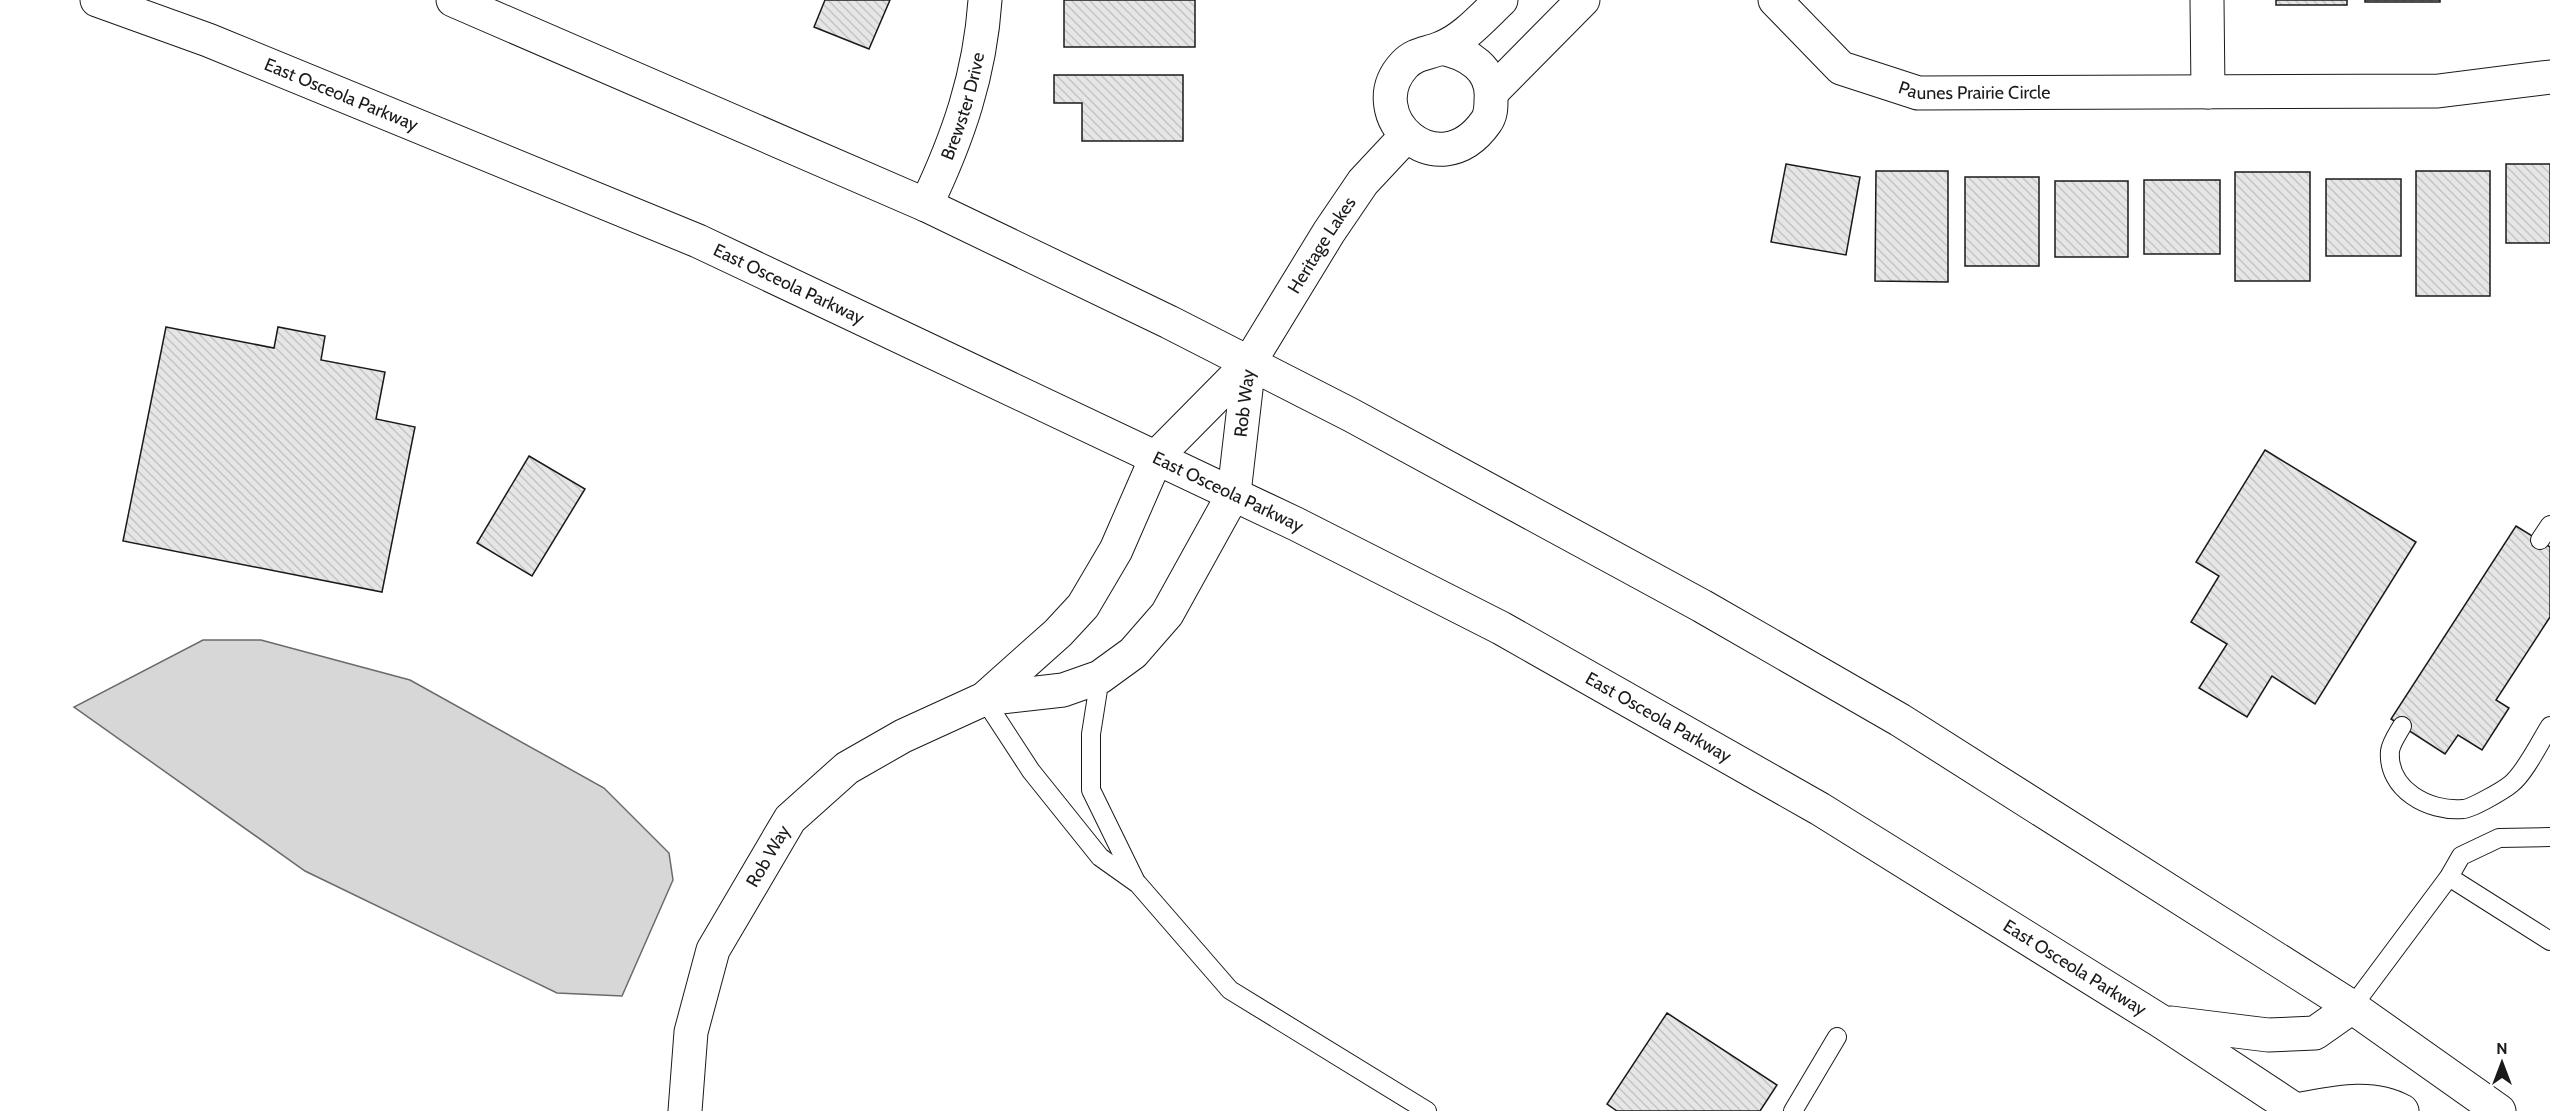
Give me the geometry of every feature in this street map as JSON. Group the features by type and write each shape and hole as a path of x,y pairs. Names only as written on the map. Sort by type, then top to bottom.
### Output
{"main road":[{"name":"East Osceola Parkway","path":"97,0 230,49 698,242 1234,493 1501,628 1810,804 2162,1022 2296,1111"},
{"path":"453,0 926,205 1351,415 1702,606 1900,720 2352,1007 2499,1111"},
{"name":"Brewster Drive","path":"926,205 961,127 982,42 986,0"},
{"path":"1441,48 1459,51 1475,61 1486,74 1492,92 1490,117 1475,137 1453,149 1428,148 1406,136 1395,120 1390,100 1394,80 1405,64 1422,52 1441,48 1472,28 1501,0"},
{"path":"1492,92 1583,0"},
{"name":"Paunes Prairie Circle","path":"1775,0 1841,68 1918,93 2438,91 2550,77"},
{"path":"2207,0 2208,92"},
{"name":"Heritage Lakes","path":"1249,363 1357,190 1406,136"},
{"name":"Rob Way","path":"685,1111 691,1032 713,950 790,819 847,768 903,736 984,699 1058,633 1083,606 1116,550 1157,456 1249,363"},
{"name":"Rob Way","path":"984,699 1063,690 1100,677 1133,653 1167,614 1234,493 1249,363"},
{"path":"2162,1022 2268,1035 2315,1033 2352,1007"},
{"path":"2296,1111 2356,1100 2394,1106 2402,1111"}],"lane":[{"path":"1100,677 1091,734 1091,790 1138,884"},
{"path":"984,699 1031,771 1100,857 1138,884 1230,990 1427,1111"},
{"path":"2402,726 2390,749 2392,775 2405,790 2419,800 2443,809 2465,809 2512,783 2550,726"},
{"path":"2352,1007 2449,877 2461,856 2499,838 2550,837"},
{"path":"2449,877 2550,941"},
{"path":"1793,1111 1837,1037"}],"shaded area":[{"path":"203,640 261,640 410,680 604,788 669,853 673,880 622,996 557,993 305,871 74,707"}],"building":[{"path":"825,0 890,0 869,49 814,27"},
{"path":"1064,0 1195,0 1195,47 1064,47"},
{"path":"2276,0 2347,0 2347,5 2276,5"},
{"path":"2365,0 2440,0 2440,2 2365,2"},
{"path":"1054,75 1183,75 1183,141 1082,141 1082,103 1054,103"},
{"path":"1786,164 1860,177 1846,255 1771,242"},
{"path":"2506,164 2550,164 2550,243 2506,243"},
{"path":"1876,171 1948,171 1948,282 1875,281"},
{"path":"2416,171 2490,171 2490,296 2416,296"},
{"path":"2235,172 2310,172 2310,281 2235,281"},
{"path":"1965,177 2039,177 2039,266 1965,266"},
{"path":"2326,179 2401,179 2401,256 2326,256"},
{"path":"2144,180 2220,180 2220,254 2144,254"},
{"path":"2055,181 2128,181 2128,257 2055,257"},
{"path":"166,327 274,348 278,327 325,336 321,360 385,372 376,419 415,427 382,592 123,541"},
{"path":"2265,450 2416,542 2315,704 2272,676 2247,717 2199,688 2227,644 2191,622 2219,576 2196,562"},
{"path":"529,456 585,489 532,576 477,543"},
{"path":"2516,526 2550,547 2550,617 2496,700 2509,708 2482,750 2458,735 2445,754 2391,719"},
{"path":"1667,1013 1777,1085 1760,1111 1617,1111 1607,1104"}]}
